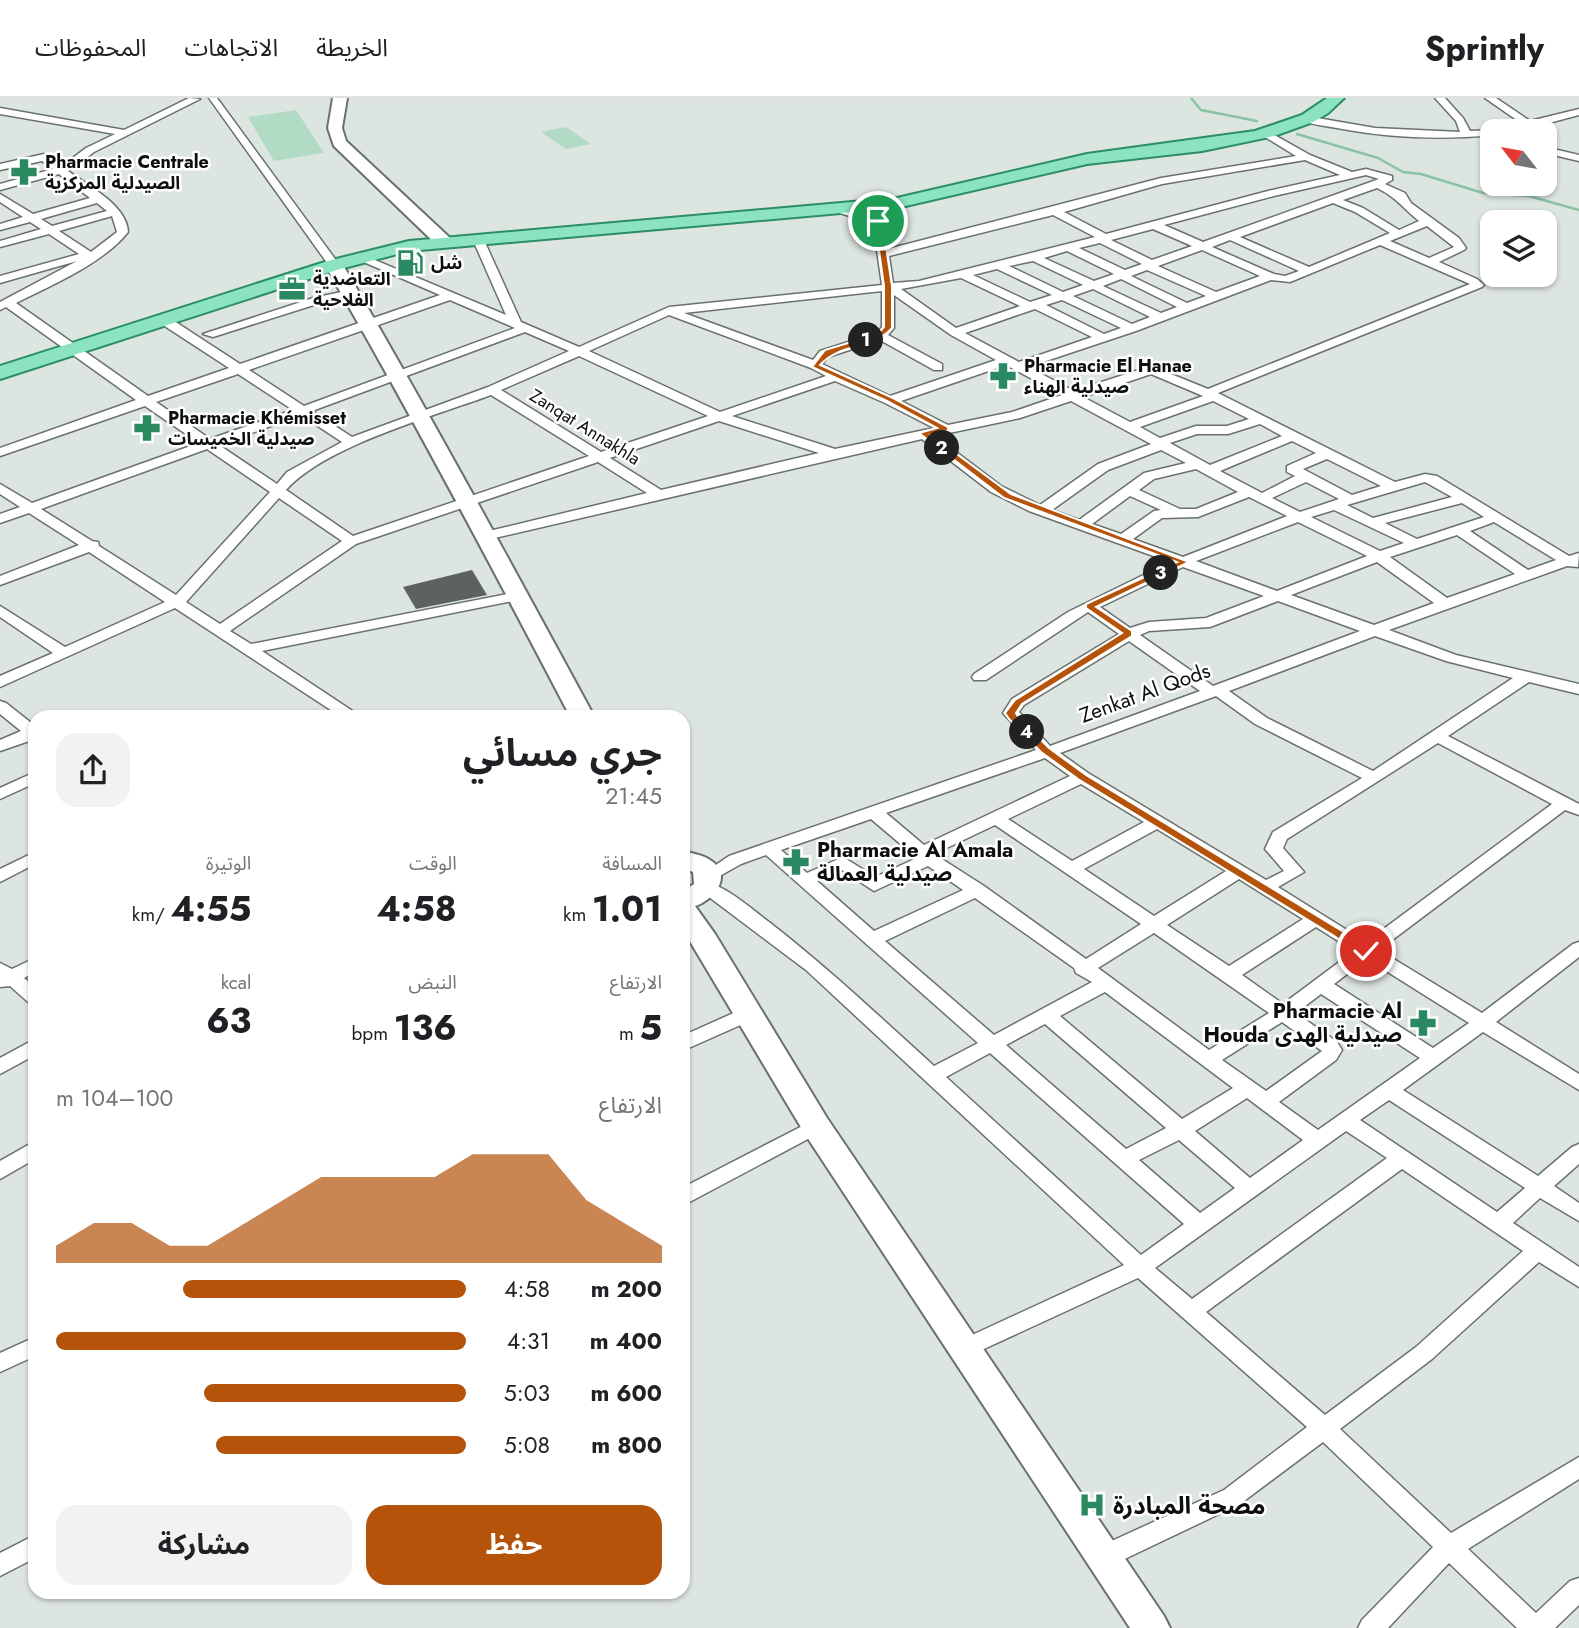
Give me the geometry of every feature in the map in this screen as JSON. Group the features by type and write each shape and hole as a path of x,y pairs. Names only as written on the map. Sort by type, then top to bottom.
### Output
{"main road":[{"path":"0,373 334,265 399,248 961,197 1264,132 1306,119 1336,98"}],"street":[{"path":"340,98 335,128 339,143 444,242"},
{"path":"1440,98 1463,125 1467,135"},
{"path":"1490,98 1521,119"},
{"path":"0,187 62,170 75,159 195,99 214,99 334,265 351,293 421,415 432,443 468,503 579,710"},
{"path":"0,111 125,133"},
{"path":"1554,119 1579,113"},
{"path":"1306,119 1365,129 1480,134"},
{"path":"1264,132 1306,157 1352,176"},
{"path":"1558,153 1579,158"},
{"path":"1,166 42,157 115,212 122,225 121,236 8,303"},
{"path":"882,254 1161,181 1306,157"},
{"path":"0,682 179,601 292,475 351,442 492,390 669,311 912,285 963,275 1210,210 1369,172 1388,178 1334,200 955,332"},
{"path":"1377,184 1401,195 1406,205 1455,240 1460,248 1430,262"},
{"path":"0,197 89,255"},
{"path":"0,227 99,199"},
{"path":"1334,200 1359,210 1401,235"},
{"path":"878,221 904,202"},
{"path":"837,209 878,221"},
{"path":"1210,210 1252,228"},
{"path":"1054,211 1150,265 1214,296"},
{"path":"0,244 115,212"},
{"path":"1156,226 1284,280 1401,235 1424,224 1426,220"},
{"path":"815,365 828,352 881,335 888,328 888,286 878,221"},
{"path":"1228,236 1309,271"},
{"path":"480,240 521,326"},
{"path":"1131,426 1478,285 1381,242"},
{"path":"1069,248 1186,307"},
{"path":"0,280 89,255"},
{"path":"1034,257 1160,317"},
{"path":"363,258 581,352 721,417 834,453"},
{"path":"999,266 1132,328"},
{"path":"963,275 1103,338"},
{"path":"890,400 1103,338 1270,276"},
{"path":"888,286 955,332 1256,495 1379,556 1445,604"},
{"path":"0,290 8,303 71,350 351,541"},
{"path":"209,334 317,300 351,293"},
{"path":"0,452 452,295"},
{"path":"669,311 815,365 945,429"},
{"path":"164,320 351,442"},
{"path":"0,519 397,377 521,326"},
{"path":"881,335 938,367"},
{"path":"486,537 834,453 1015,415 1152,370 1211,395 1393,487"},
{"path":"220,631 351,541 836,377"},
{"name":"Zanqat Annakhla","path":"492,390 658,494"},
{"path":"1178,409 1214,430"},
{"path":"1041,511 1079,482 1162,443 1196,430 1228,430 1260,420"},
{"path":"924,433 996,489 1041,511 1451,658 1579,689"},
{"path":"1081,525 1152,475 1204,467 1293,436"},
{"path":"1328,453 1292,467 1351,500"},
{"path":"1122,460 1152,475"},
{"path":"1122,540 1159,514 1206,510 1306,476"},
{"path":"980,677 1089,606 1185,562 1297,515 1430,478 1575,562"},
{"path":"0,488 93,545 343,710"},
{"path":"1127,491 1175,512"},
{"path":"1373,523 1464,498"},
{"path":"1335,505 1415,543"},
{"path":"1497,517 1379,556 1199,625 1156,625 1129,634 1013,706 1011,713 1045,750 1082,777 1265,887 1579,1083"},
{"path":"1459,530 1526,575"},
{"path":"0,581 93,545"},
{"name":"Zenkat Al Qods","path":"735,860 770,850 1215,691 1526,575 1575,562"},
{"path":"250,649 518,596"},
{"path":"1089,606 1261,721 1374,778"},
{"path":"0,610 62,652"},
{"path":"1265,887 1295,872 1274,849 1279,836 1374,778 1525,677"},
{"path":"0,706 28,728"},
{"path":"0,746 28,735"},
{"path":"1207,1060 1283,1013 1572,806 1437,736"},
{"path":"805,880 843,863 874,886 996,818 1082,777"},
{"path":"0,794 28,780"},
{"path":"874,812 925,856 978,890 1317,1140"},
{"path":"996,818 1229,975 1330,1047 1332,1053 1265,1102"},
{"path":"1072,868 1155,822"},
{"path":"770,850 1199,1225"},
{"path":"693,891 735,860"},
{"path":"693,891 735,860"},
{"path":"0,876 28,862"},
{"path":"1083,969 1238,872"},
{"path":"873,939 978,890"},
{"path":"693,891 747,1014 816,1126 1151,1628"},
{"path":"693,891 736,906 813,966 1140,1267 1324,1428 1530,1627 1579,1589"},
{"path":"1229,975 1315,919"},
{"path":"965,1348 1140,1267 1482,1023 1579,948"},
{"path":"4,977 28,967"},
{"path":"4,977 28,993"},
{"path":"932,1076 1106,983"},
{"path":"1321,985 1433,1057"},
{"path":"690,1040 747,1014"},
{"path":"1048,1016 1250,1189"},
{"path":"0,1067 28,1050"},
{"path":"1122,1160 1182,1129 1246,1089"},
{"path":"1387,1089 1579,1213"},
{"path":"1345,1120 1579,1278"},
{"path":"690,1194 816,1126"},
{"path":"1499,1223 1579,1152"},
{"path":"0,1171 28,1153"},
{"path":"1190,1312 1402,1158"},
{"path":"1103,1557 1232,1497 1424,1353 1539,1250"},
{"path":"0,1363 28,1349"},
{"path":"1371,1628 1448,1548 1579,1467"},
{"path":"0,1565 28,1550"}],"green space":[{"path":"296,110 324,153 274,161 248,117"},
{"path":"566,127 591,144 566,149 541,132"}],"building":[{"path":"472,570 487,595 416,609 403,587"}],"waterway":[{"path":"1191,98 1201,110 1257,121"},
{"path":"1297,134 1378,158 1403,172 1421,174 1483,193 1529,196 1579,210"}],"place":[{"name":"Pharmacie Centrale الصيدلية المركزية","path":"24,172"},
{"name":"شل","path":"410,263"},
{"name":"التعاضدية الفلاحية","path":"292,289"},
{"name":"Pharmacie El Hanae صيدلية الهناء","path":"1003,376"},
{"name":"Pharmacie Khémisset صيدلية الخميسات","path":"147,428"},
{"name":"Pharmacie Al Amala صيدلية العمالة","path":"796,862"},
{"name":"Pharmacie Al Houda صيدلية الهدى","path":"1423,1023"},
{"name":"مصحة المبادرة","path":"1092,1505"}],"route":[{"path":"878,221 888,286 888,328 881,335 824,354 815,365 945,429 924,433 1007,496 1185,562 1089,606 1129,634 1018,702 1011,713 1014,719 1045,750 1082,777 1366,951"}]}
